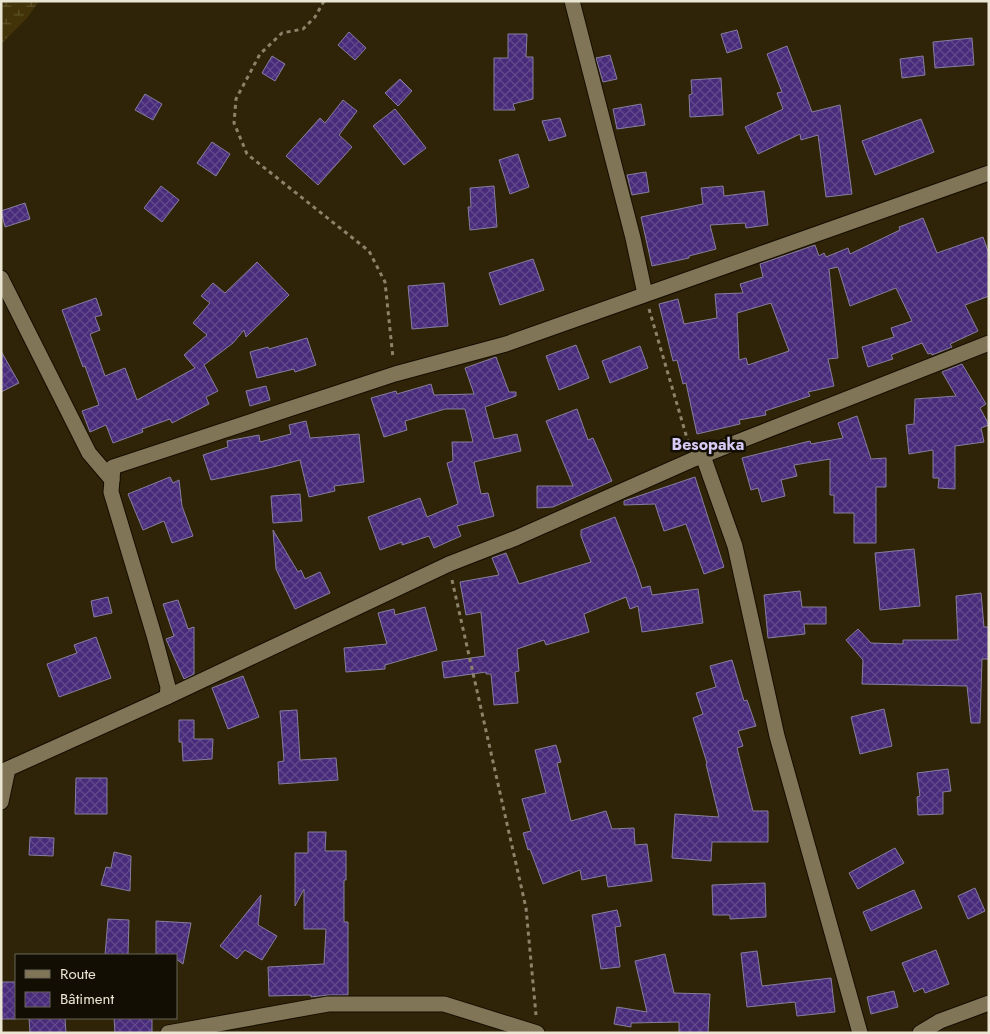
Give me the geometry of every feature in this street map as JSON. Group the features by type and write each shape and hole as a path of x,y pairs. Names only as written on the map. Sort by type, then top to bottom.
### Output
{"street":[{"path":"572,1 633,238 645,294"},
{"path":"167,697 168,687 111,492 112,467 395,374 506,344 989,173"},
{"path":"1,278 89,453 112,480"},
{"path":"1,802 4,771 167,697 449,564 516,538 699,458 989,343"},
{"path":"699,458 735,546 777,736 860,1033"},
{"path":"920,1033 940,1021 989,1002"},
{"path":"168,1033 328,1004 444,1004 537,1028"}],"path":[{"path":"324,1 316,17 304,29 282,32 260,54 236,99 234,123 247,154 369,251 385,282 395,374"},
{"path":"645,294 699,458"},
{"path":"449,564 526,908 537,1028"}],"green space":[{"path":"1,1 39,1 27,18 1,44"}],"building":[{"path":"737,30 742,48 727,53 721,34"},
{"path":"349,32 366,48 355,60 338,45"},
{"path":"508,34 527,34 526,57 533,57 533,99 513,104 515,110 494,110 494,58 508,58"},
{"path":"972,38 974,65 935,68 933,42"},
{"path":"787,46 812,112 840,105 852,194 826,197 818,135 801,140 800,134 758,154 745,127 783,109 777,93 782,92 767,54"},
{"path":"610,55 617,79 603,82 596,58"},
{"path":"272,56 285,64 275,81 262,73"},
{"path":"923,56 925,75 902,78 900,59"},
{"path":"721,78 723,115 690,117 689,95 692,94 691,80"},
{"path":"400,79 412,91 398,106 385,93"},
{"path":"145,94 162,104 153,120 135,110"},
{"path":"343,100 357,111 339,135 352,147 318,185 286,156 320,118 325,123"},
{"path":"641,104 645,125 617,129 613,109"},
{"path":"395,109 426,148 404,165 373,126"},
{"path":"560,118 566,136 549,141 542,121"},
{"path":"921,119 934,152 875,175 862,141"},
{"path":"212,142 230,154 216,176 197,163"},
{"path":"518,154 529,187 510,194 499,160"},
{"path":"646,172 649,192 632,195 627,175"},
{"path":"161,186 179,200 162,222 144,208"},
{"path":"494,186 497,227 470,230 468,207 471,207 470,188"},
{"path":"723,186 724,196 764,191 768,225 746,228 745,223 710,225 716,249 689,256 689,258 652,266 641,217 703,204 701,188"},
{"path":"25,203 30,219 5,227 1,211"},
{"path":"923,218 937,253 983,237 989,254 989,296 965,305 978,331 950,344 952,347 932,355 931,353 928,354 922,343 891,355 893,359 868,367 862,347 894,337 891,328 912,321 896,288 850,306 838,267 829,269 838,358 828,359 834,386 808,392 810,396 765,411 766,415 739,420 740,424 697,434 686,383 683,384 677,360 673,361 659,304 678,299 684,324 717,318 715,294 743,293 740,284 763,277 760,264 815,245 819,256 824,253 826,257 848,248 850,254 900,230 899,227","holes":["771,303 789,351 748,365 746,358 739,360 737,313"]},
{"path":"533,259 544,290 500,305 489,273"},
{"path":"257,262 289,295 246,337 244,330 233,343 204,365 218,391 206,397 209,404 172,423 170,419 142,429 143,432 113,443 106,425 90,432 82,411 99,405 62,310 96,298 102,315 95,317 100,330 90,334 105,376 125,368 137,400 195,368 184,355 207,335 193,323 210,303 201,296 213,283 225,293"},
{"path":"444,283 448,326 412,329 408,286"},
{"path":"307,338 316,365 295,372 294,369 257,378 250,352 268,347 269,349"},
{"path":"576,345 589,378 559,390 546,356"},
{"path":"640,346 648,368 610,383 602,361"},
{"path":"1,351 19,383 1,392"},
{"path":"496,357 509,392 516,392 516,396 485,407 494,439 517,434 521,451 474,462 481,494 488,493 494,516 457,526 461,536 434,548 429,536 402,545 402,542 380,550 368,517 420,498 427,517 458,504 447,463 453,461 452,442 473,442 465,409 445,409 405,421 407,430 384,437 371,398 396,391 397,394 431,384 434,395 474,394 465,368"},
{"path":"962,364 986,404 980,408 989,425 981,428 984,442 955,446 955,489 938,488 939,478 933,478 933,450 909,454 906,425 914,424 915,399 956,396 942,372"},
{"path":"266,386 270,400 250,406 246,391"},
{"path":"577,409 588,440 593,438 612,481 553,507 537,508 537,486 573,486 546,421"},
{"path":"857,416 871,459 886,458 886,487 876,487 876,543 854,543 854,513 834,513 834,495 830,495 830,459 794,465 797,476 781,480 785,496 762,502 758,488 751,490 742,458 810,441 811,444 843,438 838,423"},
{"path":"306,421 310,438 359,434 364,482 334,486 335,491 309,497 300,460 211,480 203,455 228,447 227,441 259,435 260,442 291,434 289,425"},
{"path":"170,477 173,483 179,480 182,506 193,536 172,543 164,521 143,530 128,494"},
{"path":"695,477 724,567 704,574 686,524 664,531 655,504 624,505 624,501"},
{"path":"300,494 302,521 273,523 271,496"},
{"path":"615,517 642,588 650,586 652,595 698,589 703,623 642,632 638,606 630,609 626,597 584,614 589,632 546,645 544,640 517,649 519,671 515,672 518,703 494,705 491,674 486,674 486,672 444,678 442,662 485,656 481,612 466,615 460,582 499,575 492,558 506,553 519,584 591,562 581,536 581,530"},
{"path":"273,530 298,572 301,570 305,579 320,572 330,593 295,609 276,569"},
{"path":"914,549 920,606 880,610 875,553"},
{"path":"800,591 802,607 826,607 826,624 804,624 805,634 768,638 764,595"},
{"path":"981,593 984,627 989,627 989,659 982,659 980,723 971,723 967,686 862,684 863,660 846,640 858,629 871,643 903,644 903,640 958,640 956,596"},
{"path":"108,597 112,613 94,617 91,601"},
{"path":"178,600 188,629 194,627 194,674 184,679 166,639 174,636 163,604"},
{"path":"425,607 437,650 385,665 385,669 346,672 344,648 387,644 378,613 394,609 395,615"},
{"path":"96,637 111,678 59,697 47,664 77,653 74,645"},
{"path":"732,660 744,701 747,700 756,726 738,731 743,746 737,748 753,811 768,811 768,842 712,842 711,861 672,858 675,814 719,817 707,763 693,718 703,714 696,693 716,687 710,666"},
{"path":"243,676 259,717 228,729 212,688"},
{"path":"884,709 892,746 860,754 851,717"},
{"path":"297,710 300,760 336,758 338,780 279,784 278,762 284,761 280,711"},
{"path":"179,720 194,720 194,739 213,739 212,759 183,761 182,742 179,742"},
{"path":"556,745 561,762 557,763 571,821 606,811 612,829 634,828 635,845 647,844 652,881 608,887 606,875 582,880 580,870 543,884 530,849 528,850 523,833 531,831 522,799 546,793 535,750"},
{"path":"948,769 951,791 943,792 943,814 918,815 917,797 920,796 917,773"},
{"path":"76,778 107,778 107,814 75,814"},
{"path":"308,832 326,832 325,851 346,851 344,922 348,922 348,995 311,997 311,995 269,996 268,967 324,964 326,929 304,929 304,889 295,906 295,853 308,853"},
{"path":"30,837 54,838 53,856 29,855"},
{"path":"895,848 904,863 858,889 849,873"},
{"path":"114,852 131,856 130,891 101,885 106,867 111,868"},
{"path":"765,883 766,917 730,919 730,915 713,915 712,885"},
{"path":"975,888 985,911 968,919 958,896"},
{"path":"914,890 922,908 871,931 863,912"},
{"path":"261,895 258,925 277,936 262,960 245,950 237,959 220,946"},
{"path":"617,910 621,926 615,927 620,967 601,969 592,915"},
{"path":"108,919 129,920 128,954 105,954"},
{"path":"156,921 191,923 183,964 178,960 178,954 156,954"},
{"path":"936,950 949,984 925,993 923,988 914,992 902,963"},
{"path":"757,951 762,986 831,978 835,1012 797,1016 795,1002 747,1007 741,953"},
{"path":"665,954 674,993 710,994 708,1033 679,1033 679,1022 631,1023 631,1027 614,1024 617,1007 647,1012 635,961"},
{"path":"1,982 15,982 15,1019 1,1019"},
{"path":"894,991 898,1007 871,1014 867,997"},
{"path":"29,1019 65,1019 66,1033 30,1033"},
{"path":"114,1019 152,1019 152,1033 115,1033"}],"district":[{"name":"Besopaka","path":"708,444"}]}
